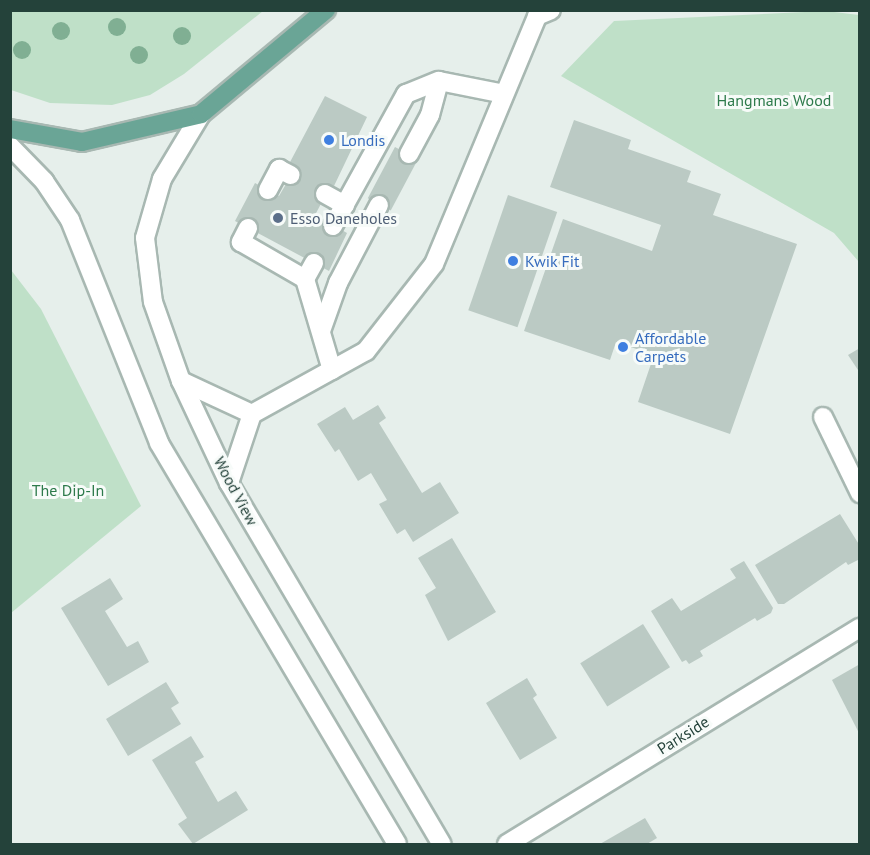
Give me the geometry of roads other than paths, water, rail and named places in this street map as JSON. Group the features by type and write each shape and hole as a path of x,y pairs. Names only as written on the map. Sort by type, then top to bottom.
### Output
{"main road":[{"path":"10,129 82,142 201,114 326,10"},
{"path":"229,483 252,414 366,351 434,264 504,94 541,12"},
{"path":"333,226 406,94 439,81 504,94"},
{"path":"409,154 430,115 439,81"},
{"name":"Wood View","path":"201,114 162,179 145,238 153,302 181,381 229,483 442,844"},
{"path":"10,146 44,181 70,220 159,443 397,844"},
{"path":"268,190 279,169 291,175"},
{"path":"326,194 345,205"},
{"path":"321,332 338,283 379,205"},
{"path":"248,228 241,242 266,246 309,271 321,332 333,370"},
{"path":"181,381 252,414"},
{"path":"823,417 860,493"},
{"name":"Parkside","path":"507,844 860,628"}],"place":[{"name":"Londis","path":"329,140"},
{"name":"Esso Daneholes","path":"278,218"},
{"name":"Kwik Fit","path":"513,261"},
{"name":"Affordable Carpets","path":"623,347"}],"park label":[{"name":"Hangmans Wood","path":"774,100"},
{"name":"The Dip-In","path":"68,490"}]}
